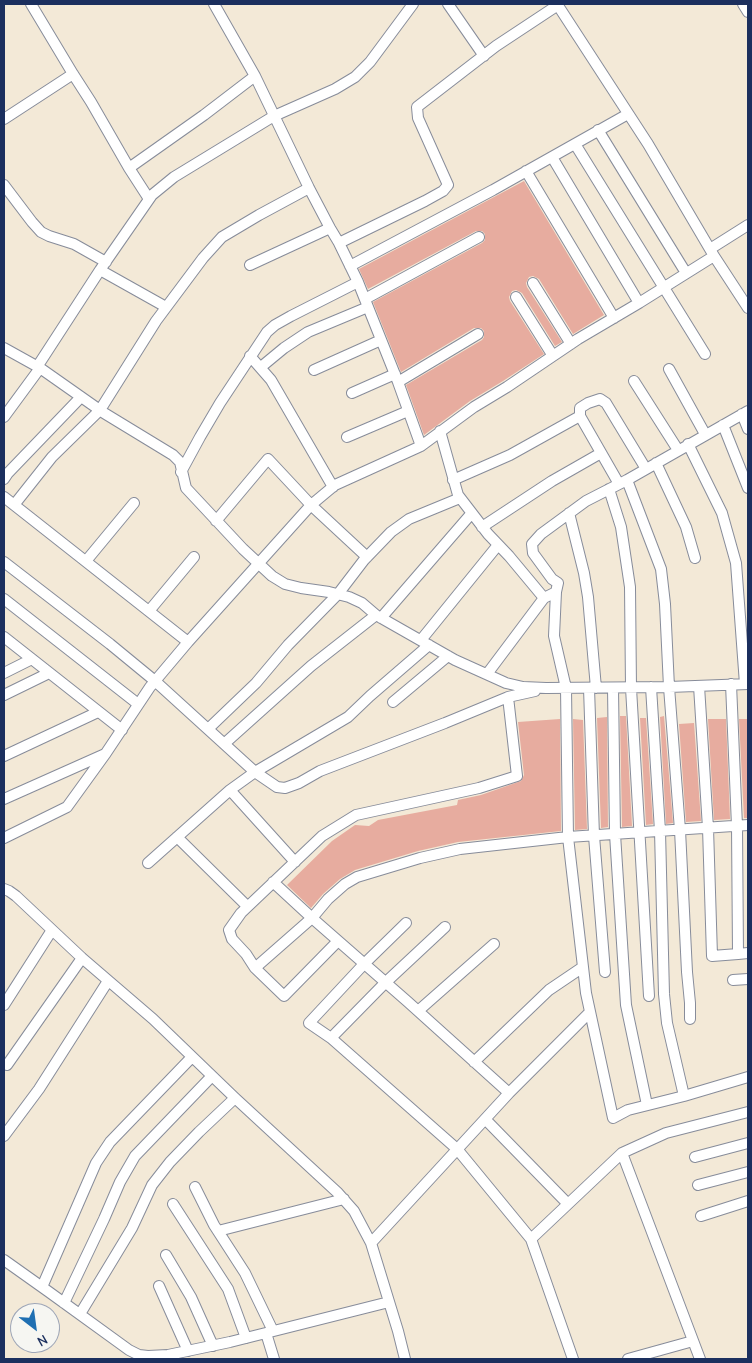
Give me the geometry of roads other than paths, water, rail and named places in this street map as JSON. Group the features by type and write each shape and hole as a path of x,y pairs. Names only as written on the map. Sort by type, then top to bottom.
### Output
{"street":[{"path":"31,4 91,102 128,168 149,199"},
{"path":"214,4 255,76 309,188 358,282 421,446"},
{"path":"4,418 39,368 103,266 152,195 174,177 274,116 335,89 355,77 370,62 413,4"},
{"path":"448,4 484,56"},
{"path":"743,4 748,12"},
{"path":"339,243 443,191 448,184 418,118 417,107 484,56 558,5 648,144 712,252 748,308"},
{"path":"4,119 73,74"},
{"path":"128,168 204,115 255,76"},
{"path":"350,266 628,114"},
{"path":"598,130 686,273"},
{"path":"575,144 706,354"},
{"path":"552,157 639,303"},
{"path":"526,171 614,318"},
{"path":"4,185 41,232 74,244 103,266 166,307"},
{"path":"14,505 52,457 100,410 156,321 203,258 222,237 309,188"},
{"path":"4,838 67,807 150,687 311,504 333,487 421,446 474,407 686,273 748,225"},
{"path":"250,265 330,228"},
{"path":"261,367 284,348 308,332 366,303 479,237"},
{"path":"181,472 205,429 266,332 274,325 358,282"},
{"path":"533,283 571,344"},
{"path":"516,297 553,356"},
{"path":"352,393 396,378 478,334"},
{"path":"314,370 381,340"},
{"path":"4,348 39,368 100,410 173,455 180,462 186,488 216,521 272,576 285,584 349,597 362,603 379,616 448,656 506,683 523,686 546,688 632,688 747,684 736,563 722,513 688,444"},
{"path":"250,356 271,380 333,487"},
{"path":"669,369 705,434"},
{"path":"634,382 678,450"},
{"path":"4,479 81,397"},
{"path":"646,469 606,403 600,399 580,408 580,416 601,454 623,482 661,569 680,830 690,1020"},
{"path":"347,437 408,411"},
{"path":"748,429 745,412 586,501 541,534 532,544 533,553 558,583 554,636 566,688 568,837 586,993 613,1118 628,1110 684,1096 748,1076"},
{"path":"453,480 510,455 580,416"},
{"path":"723,425 748,488"},
{"path":"440,431 453,480 460,498 471,514 544,598"},
{"path":"482,527 552,481 601,454"},
{"path":"216,521 268,459 311,504 367,557"},
{"path":"656,463 686,527 695,558"},
{"path":"609,489 621,527 630,587 632,688 649,996"},
{"path":"4,497 188,642"},
{"path":"208,729 256,683 288,645 338,594 367,557 391,532 409,520 460,498"},
{"path":"86,561 134,503"},
{"path":"569,513 588,597 593,688 594,836 606,972"},
{"path":"224,744 311,666 379,616 471,514"},
{"path":"148,863 230,790 255,772 348,717 425,642 498,545"},
{"path":"149,611 194,557"},
{"path":"4,562 156,681 255,772 277,787 285,788 299,783 320,771 508,698 546,688"},
{"path":"487,674 544,598 556,592"},
{"path":"4,599 138,704"},
{"path":"4,637 122,730"},
{"path":"393,702 448,656"},
{"path":"4,673 32,659"},
{"path":"4,695 49,673"},
{"path":"699,686 708,828 712,956 743,953 743,918 731,684"},
{"path":"651,687 660,831 664,994 667,1024 684,1096"},
{"path":"613,688 615,834 626,1005 647,1105"},
{"path":"338,941 284,996 255,968 246,954 232,939 229,930 247,906 322,836 356,815 479,788 517,776 508,698"},
{"path":"4,756 98,712"},
{"path":"4,800 106,753"},
{"path":"230,790 295,862"},
{"path":"255,968 312,918 328,899 345,884 357,877 420,858 460,849 568,837 748,825"},
{"path":"178,837 247,906"},
{"path":"273,882 509,1093"},
{"path":"4,889 16,896 82,958 153,1019 344,1199 354,1212 371,1243 405,1359"},
{"path":"406,923 364,964 309,1023 331,1038 457,1149 531,1239 573,1359"},
{"path":"331,1038 385,983 445,927"},
{"path":"4,1005 52,930"},
{"path":"418,1011 494,944"},
{"path":"7,1065 82,958"},
{"path":"474,1062 549,990 583,967"},
{"path":"733,980 748,979"},
{"path":"4,1136 39,1089 108,981"},
{"path":"371,1243 509,1093 590,1012"},
{"path":"42,1287 96,1163 110,1142 192,1057"},
{"path":"64,1303 120,1182 135,1156 212,1076"},
{"path":"80,1314 132,1228 152,1186 170,1162 235,1098"},
{"path":"531,1239 622,1153 666,1134 748,1112"},
{"path":"485,1119 568,1204"},
{"path":"695,1157 748,1143"},
{"path":"622,1153 700,1359"},
{"path":"698,1184 748,1172"},
{"path":"195,1187 218,1231 245,1273 270,1332 274,1359"},
{"path":"218,1231 344,1199"},
{"path":"702,1216 748,1201"},
{"path":"173,1204 228,1289 246,1338"},
{"path":"166,1255 190,1297 213,1346"},
{"path":"4,1260 128,1350 148,1356 168,1355 213,1346 389,1302"},
{"path":"159,1286 188,1351"},
{"path":"628,1359 693,1341"}]}
